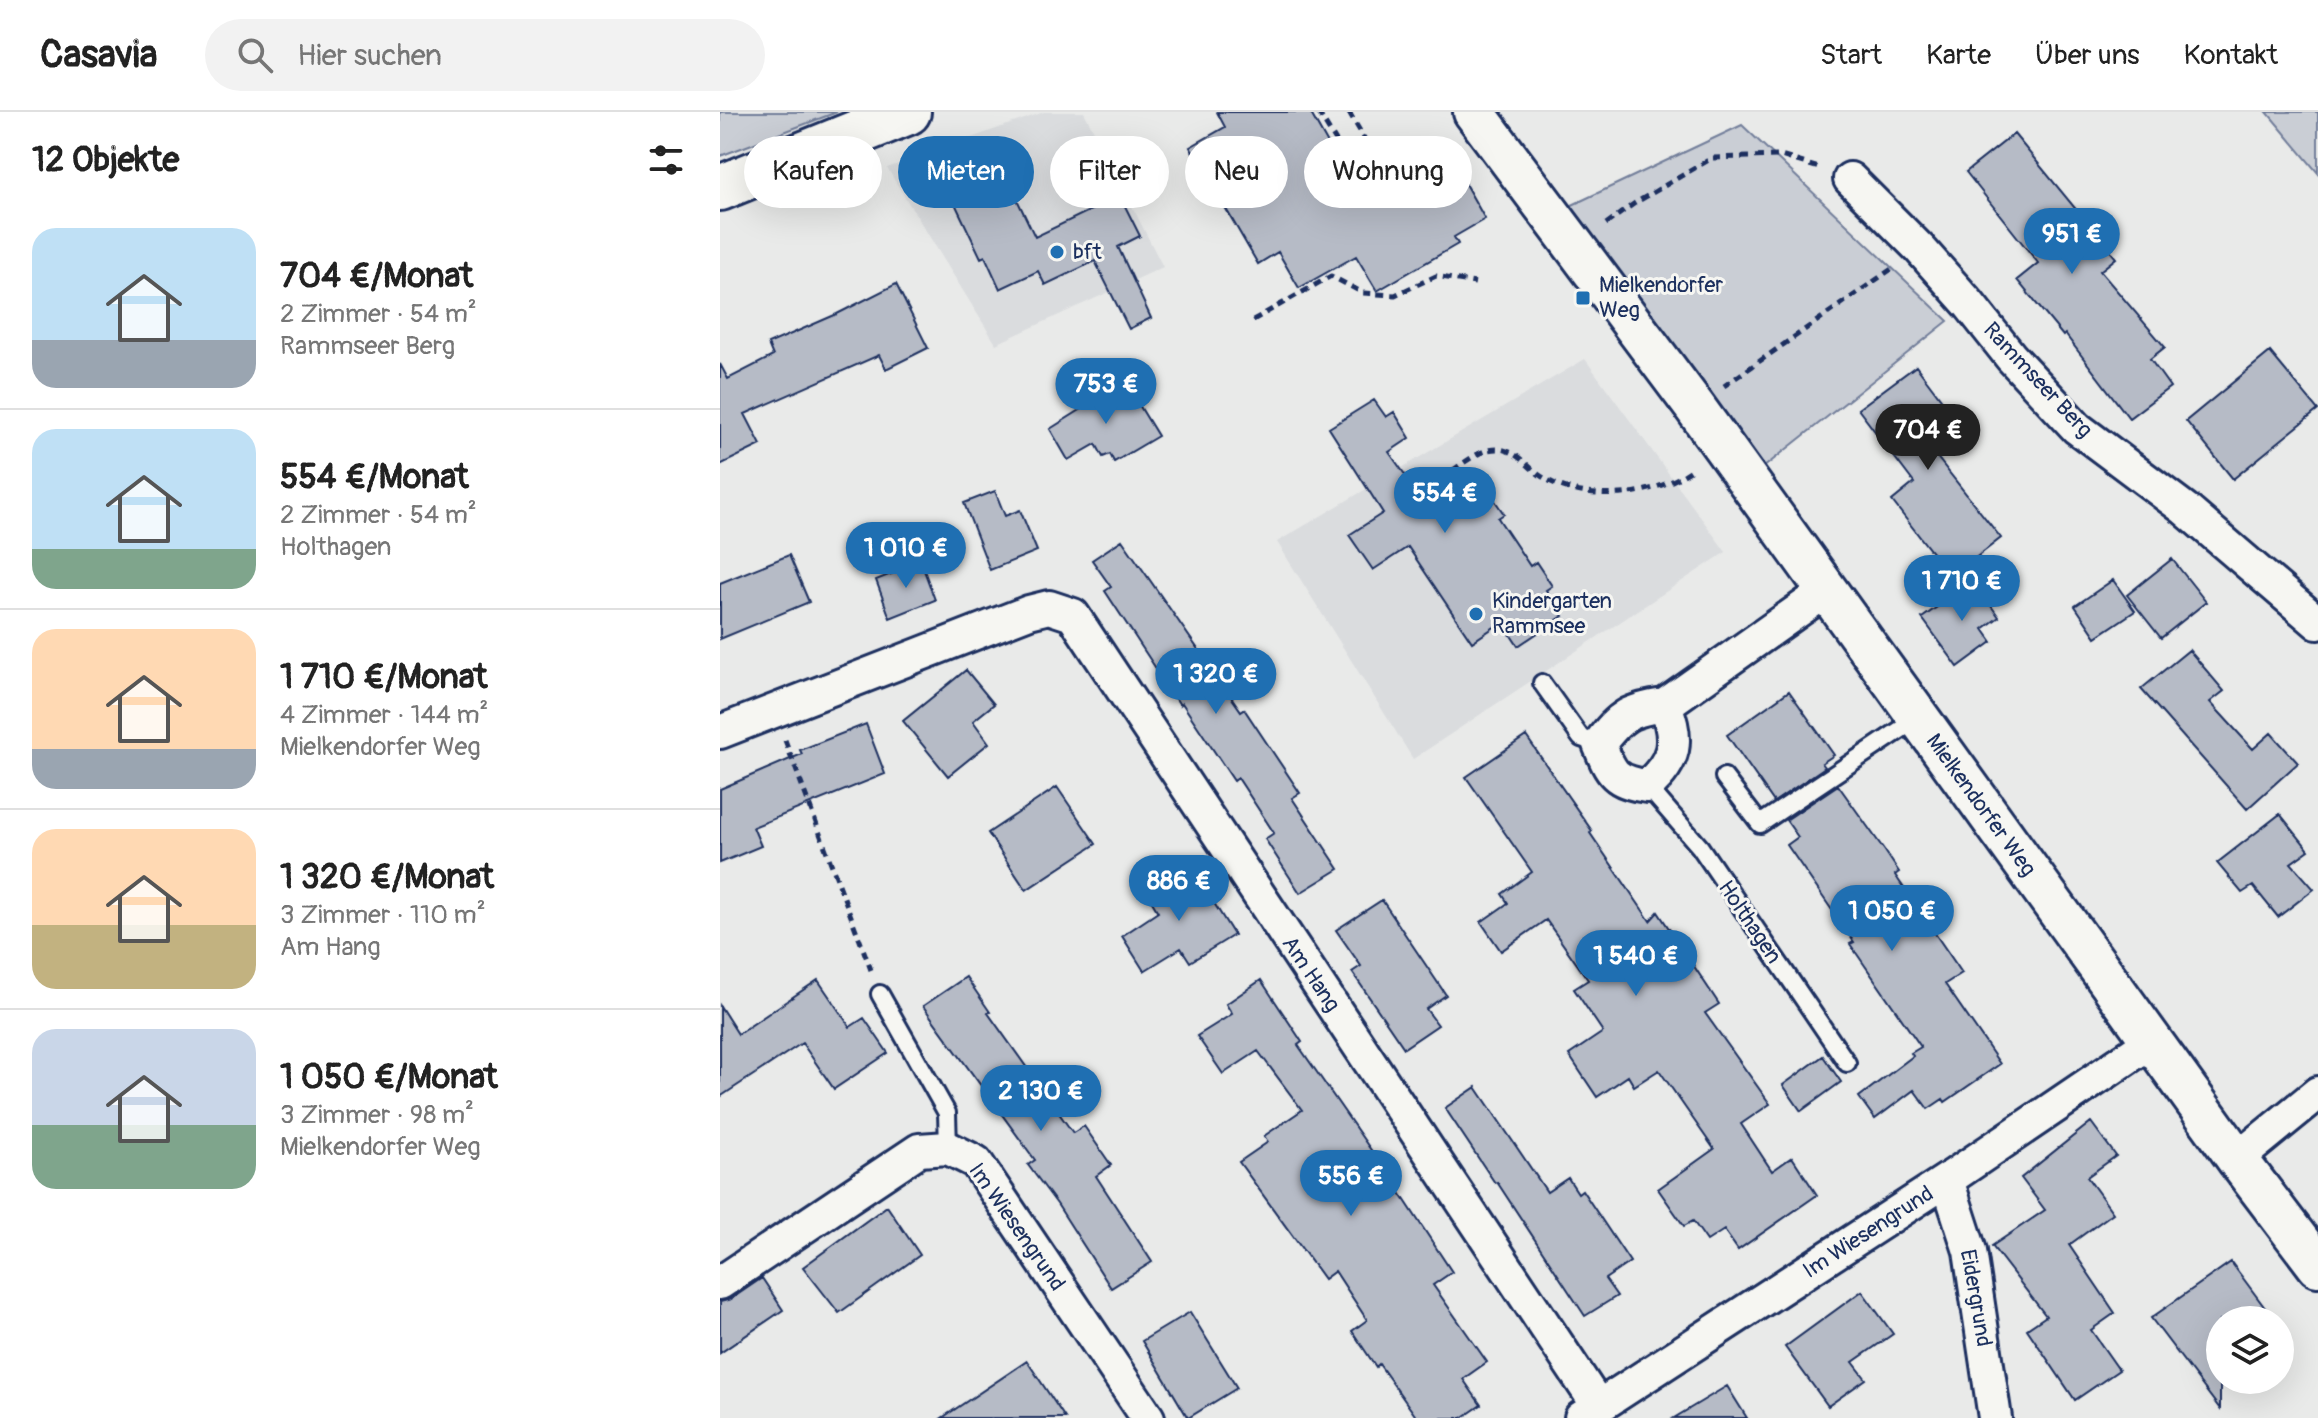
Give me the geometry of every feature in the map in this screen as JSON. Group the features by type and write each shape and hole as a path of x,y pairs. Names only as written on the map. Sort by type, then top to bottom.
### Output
{"main road":[{"path":"720,188 908,112"}],"street":[{"name":"Mielkendorfer Weg","path":"1481,122 1694,406 2237,1159 2318,1266"},
{"name":"Rammseer Berg","path":"1850,179 1920,249 2011,357 2077,428 2185,509 2318,623"},
{"path":"1599,744 1615,722 1639,709 1665,705 1826,591"},
{"name":"Am Hang","path":"720,732 1029,612 1049,607 1073,615 1590,1413"},
{"path":"1647,786 1661,774 1672,754 1674,729 1665,705"},
{"name":"Holthagen","path":"1599,744 1609,768 1626,784 1647,786"},
{"name":"Im Wiesengrund","path":"1590,1413 1947,1180 2152,1041"},
{"path":"2237,1159 2318,1093"},
{"name":"Im Wiesengrund","path":"720,1283 919,1150 948,1148 976,1162 1148,1418"},
{"name":"Eidergrund","path":"1947,1180 1970,1251 1995,1418"}],"lane":[{"name":"Holthagen","path":"1542,683 1581,738 1599,744"},
{"path":"1724,777 1760,824 1918,718"},
{"name":"Holthagen","path":"1647,786 1700,847 1847,1063"},
{"path":"880,994 947,1113 948,1148"}],"path":[{"path":"1318,112 1333,136"},
{"path":"1349,112 1363,136"},
{"path":"1464,136 1481,122"},
{"path":"1575,246 1635,203 1712,158 1781,156 1850,179"},
{"path":"1694,406 1920,249"},
{"path":"1253,320 1331,276 1363,293 1395,295 1436,276 1475,283"},
{"path":"1430,487 1486,450 1502,449 1516,454 1541,476 1572,492 1619,494 1675,482 1724,448"},
{"path":"775,711 880,994"}],"shaded area":[{"path":"720,112 837,112 773,136 744,136 744,147 720,156"},
{"path":"1044,112 1084,112 1096,136 1050,136 1050,208 1133,208 1163,267 996,344 912,208 1034,208 1034,136 977,136"},
{"path":"2267,112 2318,112 2318,173"},
{"path":"1742,125 1948,321 1759,471 1568,207"},
{"path":"898,164 898,186 887,168"},
{"name":"Kindergarten Rammsee","path":"1585,359 1726,552 1413,759 1277,542"}],"building":[{"path":"1217,112 1310,112 1324,136 1304,136 1304,208 1472,208 1472,196 1485,219 1454,237 1458,244 1377,291 1356,256 1299,288 1278,252 1258,264 1225,208 1288,208 1288,136 1209,136 1225,127"},
{"path":"2014,134 2116,258 2100,271 2165,347 2150,359 2170,387 2129,418 2065,334 2063,336 2017,280 2038,263 1966,172"},
{"path":"957,208 1021,208 1035,237 1095,208 1126,208 1140,236 1118,247 1151,318 1129,329 1095,261 1045,285 1038,271 1000,289 985,256 981,258"},
{"path":"896,284 928,348 886,369 879,355 745,414 761,445 720,465 720,364 728,379 773,356 768,344"},
{"path":"2270,352 2318,410 2233,479 2186,421"},
{"path":"1916,366 1956,419 1925,442 2001,538 1951,577 1892,501 1914,483 1858,409"},
{"path":"1125,382 1158,436 1114,462 1110,454 1103,457 1096,444 1068,460 1050,429"},
{"path":"1374,400 1386,417 1394,412 1410,438 1389,452 1423,500 1467,471 1483,495 1489,492 1504,514 1498,518 1530,566 1536,562 1552,586 1546,590 1563,616 1518,646 1502,622 1472,642 1408,547 1373,570 1349,535 1383,513 1329,428"},
{"path":"995,491 1005,516 1020,510 1037,551 990,570 964,503"},
{"path":"1122,540 1241,711 1244,709 1300,793 1292,798 1339,869 1300,893 1265,839 1274,833 1238,778 1234,781 1182,703 1180,705 1105,591 1111,587 1092,560"},
{"path":"789,555 809,602 720,639 720,583"},
{"path":"2172,559 2206,602 2161,638 2127,595"},
{"path":"921,562 935,600 890,618 876,580"},
{"path":"2113,580 2135,611 2096,637 2075,606"},
{"path":"1973,581 1999,617 1983,629 1992,642 1958,667 1922,618"},
{"path":"2189,650 2224,691 2210,702 2253,749 2271,733 2298,763 2247,809 2141,689"},
{"path":"966,670 994,704 973,721 989,743 948,776 903,721"},
{"path":"1789,691 1834,755 1822,763 1825,767 1774,802 1727,735"},
{"path":"866,724 885,774 753,827 761,846 720,863 720,789 802,754 800,750"},
{"path":"1526,736 1650,921 1658,912 1719,1004 1705,1013 1770,1104 1741,1124 1772,1171 1792,1157 1817,1195 1738,1250 1724,1230 1707,1241 1693,1221 1684,1226 1658,1189 1714,1149 1659,1070 1634,1086 1628,1076 1597,1097 1569,1055 1603,1032 1574,989 1588,980 1546,920 1501,951 1481,922 1508,903 1502,894 1532,872 1466,777"},
{"path":"1838,785 1899,872 1895,875 1962,973 1945,984 2000,1064 1945,1102 1943,1099 1928,1109 1914,1090 1875,1119 1859,1097 1921,1047 1787,845 1798,837 1786,820"},
{"path":"1057,787 1096,844 1026,890 988,833"},
{"path":"2280,814 2309,850 2291,863 2314,889 2278,917 2253,886 2242,893 2217,863"},
{"path":"1192,868 1234,935 1190,962 1181,948 1144,971 1122,936 1158,912 1148,895"},
{"path":"1382,900 1446,995 1426,1009 1438,1025 1404,1048 1352,972 1361,966 1336,930"},
{"path":"966,977 1073,1133 1084,1126 1111,1165 1096,1176 1152,1262 1111,1288 1028,1165 1035,1160 923,1006"},
{"path":"818,980 850,1027 864,1018 888,1053 834,1089 802,1043 720,1097 720,1006 738,1034"},
{"path":"1261,980 1302,1042 1298,1045 1452,1272 1433,1285 1487,1362 1463,1379 1481,1405 1462,1418 1417,1418 1352,1331 1367,1320 1335,1271 1324,1279 1239,1162 1268,1142 1264,1136 1302,1110 1258,1051 1223,1074 1197,1036 1232,1014 1226,1004"},
{"path":"1823,1056 1841,1082 1801,1111 1783,1085"},
{"path":"1476,1087 1547,1192 1568,1178 1578,1193 1582,1190 1630,1262 1605,1279 1617,1296 1585,1316 1445,1108"},
{"path":"2091,1122 2116,1156 2087,1177 2113,1213 2069,1245 2115,1313 2091,1330 2119,1370 2075,1400 2027,1329 2046,1316 1992,1246 2045,1210 2021,1178"},
{"path":"887,1206 920,1255 839,1313 803,1267"},
{"path":"2231,1262 2264,1306 2206,1306 2206,1391 2151,1318"},
{"path":"762,1278 783,1310 720,1353 720,1302 731,1299"},
{"path":"1862,1291 1893,1334 1853,1362 1866,1379 1828,1406 1785,1347"},
{"path":"1190,1312 1237,1388 1188,1418 1142,1341"},
{"path":"1027,1361 1065,1418 942,1418"},
{"path":"1727,1386 1747,1418 1674,1418"},
{"path":"2209,1394 2220,1394 2220,1409"}],"place":[{"name":"bft","path":"1057,252"},
{"name":"Mielkendorfer Weg","path":"1583,298"},
{"name":"Kindergarten Rammsee","path":"1476,614"}]}
